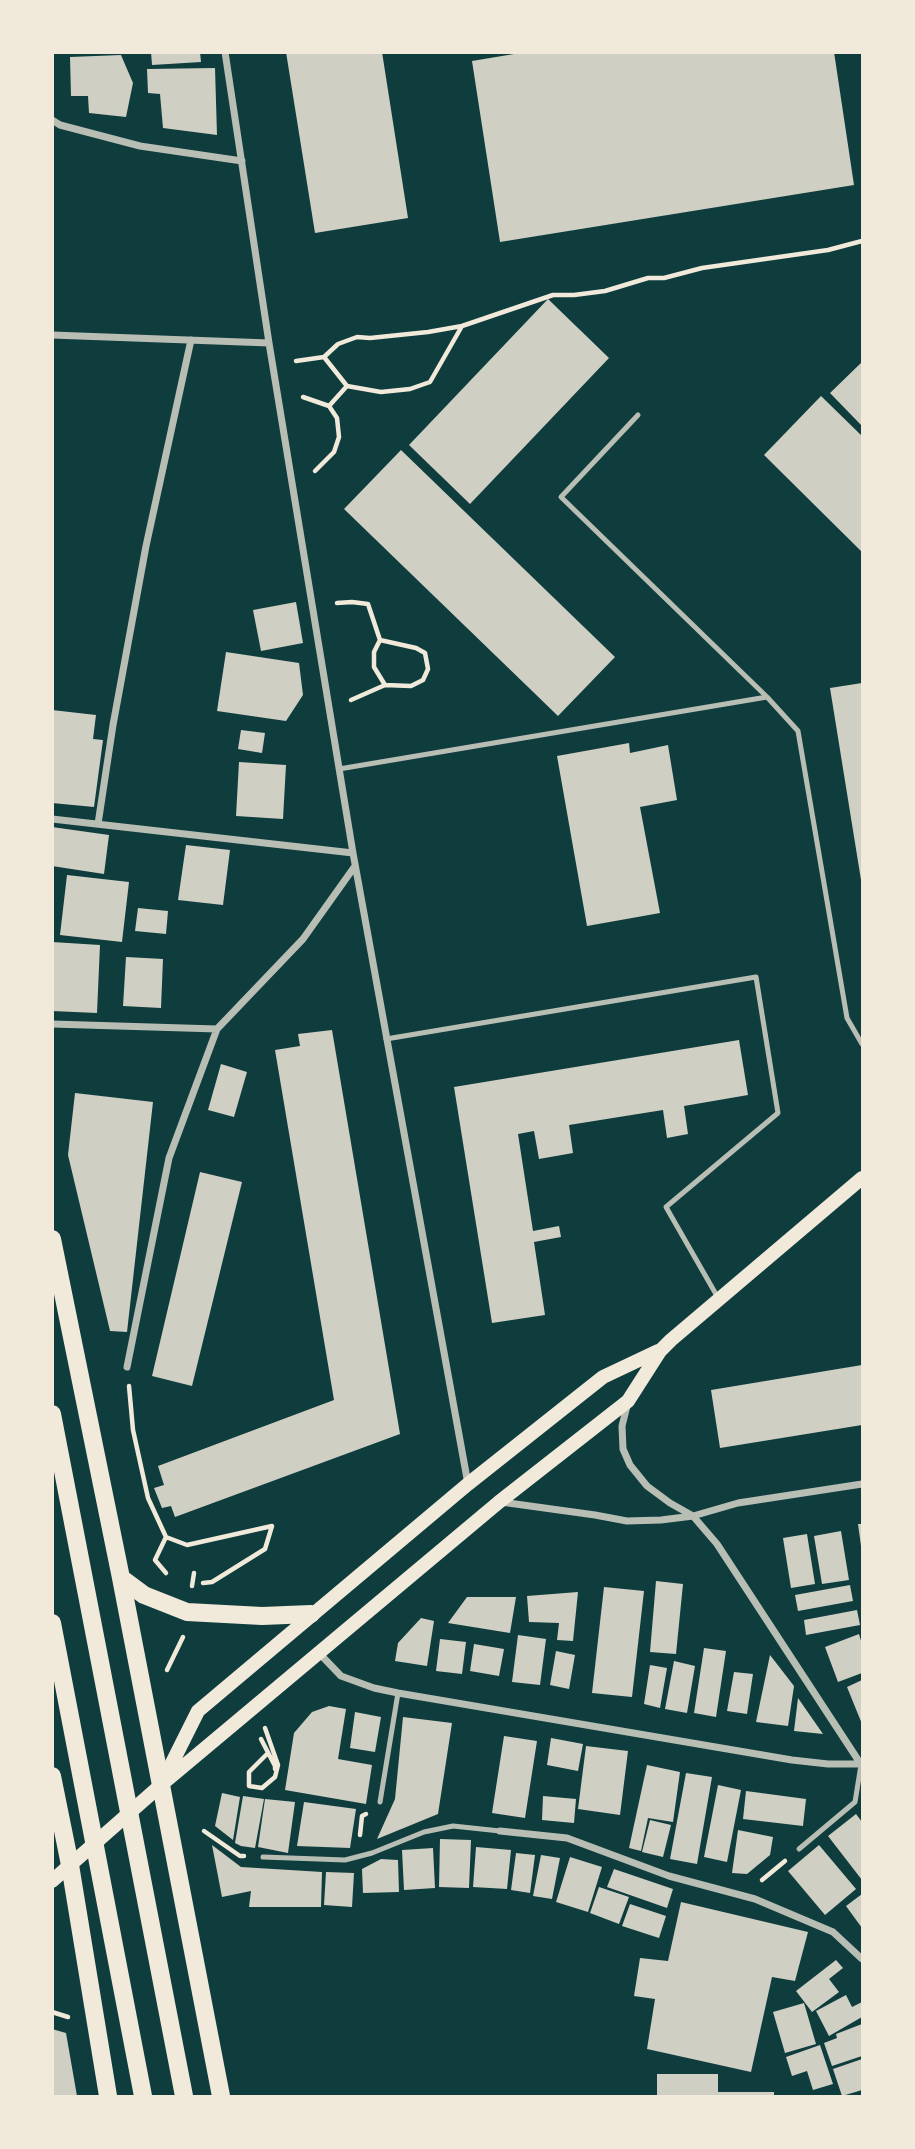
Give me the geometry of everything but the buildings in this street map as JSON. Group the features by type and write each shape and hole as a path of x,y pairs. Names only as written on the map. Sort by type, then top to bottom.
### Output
{"main road":[{"path":"52,1881 499,1502 628,1402 660,1351 863,1178"},
{"path":"52,1239 121,1578 221,2096"},
{"path":"161,1786 198,1711 468,1484 603,1377 660,1351"},
{"path":"52,1414 184,2096"},
{"path":"121,1578 144,1595 187,1612 262,1616 311,1614"},
{"path":"52,1623 144,2096"},
{"path":"52,1776 70,1866 108,2096"}],"street":[{"path":"225,52 355,866 468,1484"},
{"path":"52,120 60,125 140,146 242,162"},
{"path":"52,335 270,343"},
{"path":"97,824 146,545 191,340"},
{"path":"52,819 353,853"},
{"path":"127,1367 169,1158 217,1029 303,939 355,866"},
{"path":"52,1024 217,1029"},
{"path":"628,1402 622,1426 623,1449 630,1465 647,1486 693,1516 717,1545 862,1766"},
{"path":"499,1502 595,1514 627,1521 661,1520 693,1516 738,1503 863,1484"},
{"path":"319,1653 341,1676 398,1693 792,1760 862,1766"},
{"path":"500,1831 567,1838 669,1877 755,1899 834,1932 863,1959"}],"lane":[{"path":"639,415 561,496 767,697 798,731 848,1018 863,1044"},
{"path":"339,769 767,697"},
{"path":"386,1040 756,977 778,1113 666,1207 719,1299"},
{"path":"380,1802 398,1693"},
{"path":"799,1849 855,1802 862,1766"},
{"path":"263,1857 345,1860 424,1832 453,1826 500,1831"}],"path":[{"path":"296,361 324,357 338,344 357,337 428,332 462,326 553,295 605,291 648,278 664,278 702,268 828,250 863,241"},
{"path":"324,357 347,386 381,392 410,389 430,382 462,326"},
{"path":"329,406 347,386"},
{"path":"303,397 329,406 337,418 339,437 334,452 315,471"},
{"path":"337,603 368,604 380,640 374,652 374,667 385,685"},
{"path":"351,700 385,685 411,686 423,680 428,669 425,653 416,648 380,640"},
{"path":"127,1367 133,1430 148,1498 166,1537 187,1545 272,1526 265,1549 212,1582"},
{"path":"155,1560 166,1537"},
{"path":"166,1672 184,1636"},
{"path":"261,1739 275,1766 273,1781 268,1785 261,1784"},
{"path":"268,1753 249,1772 249,1786 262,1788 275,1777 278,1765"},
{"path":"356,1858 362,1816 380,1802"},
{"path":"204,1831 240,1856"},
{"path":"759,1883 799,1849"},
{"path":"52,2012 72,2018"}]}
